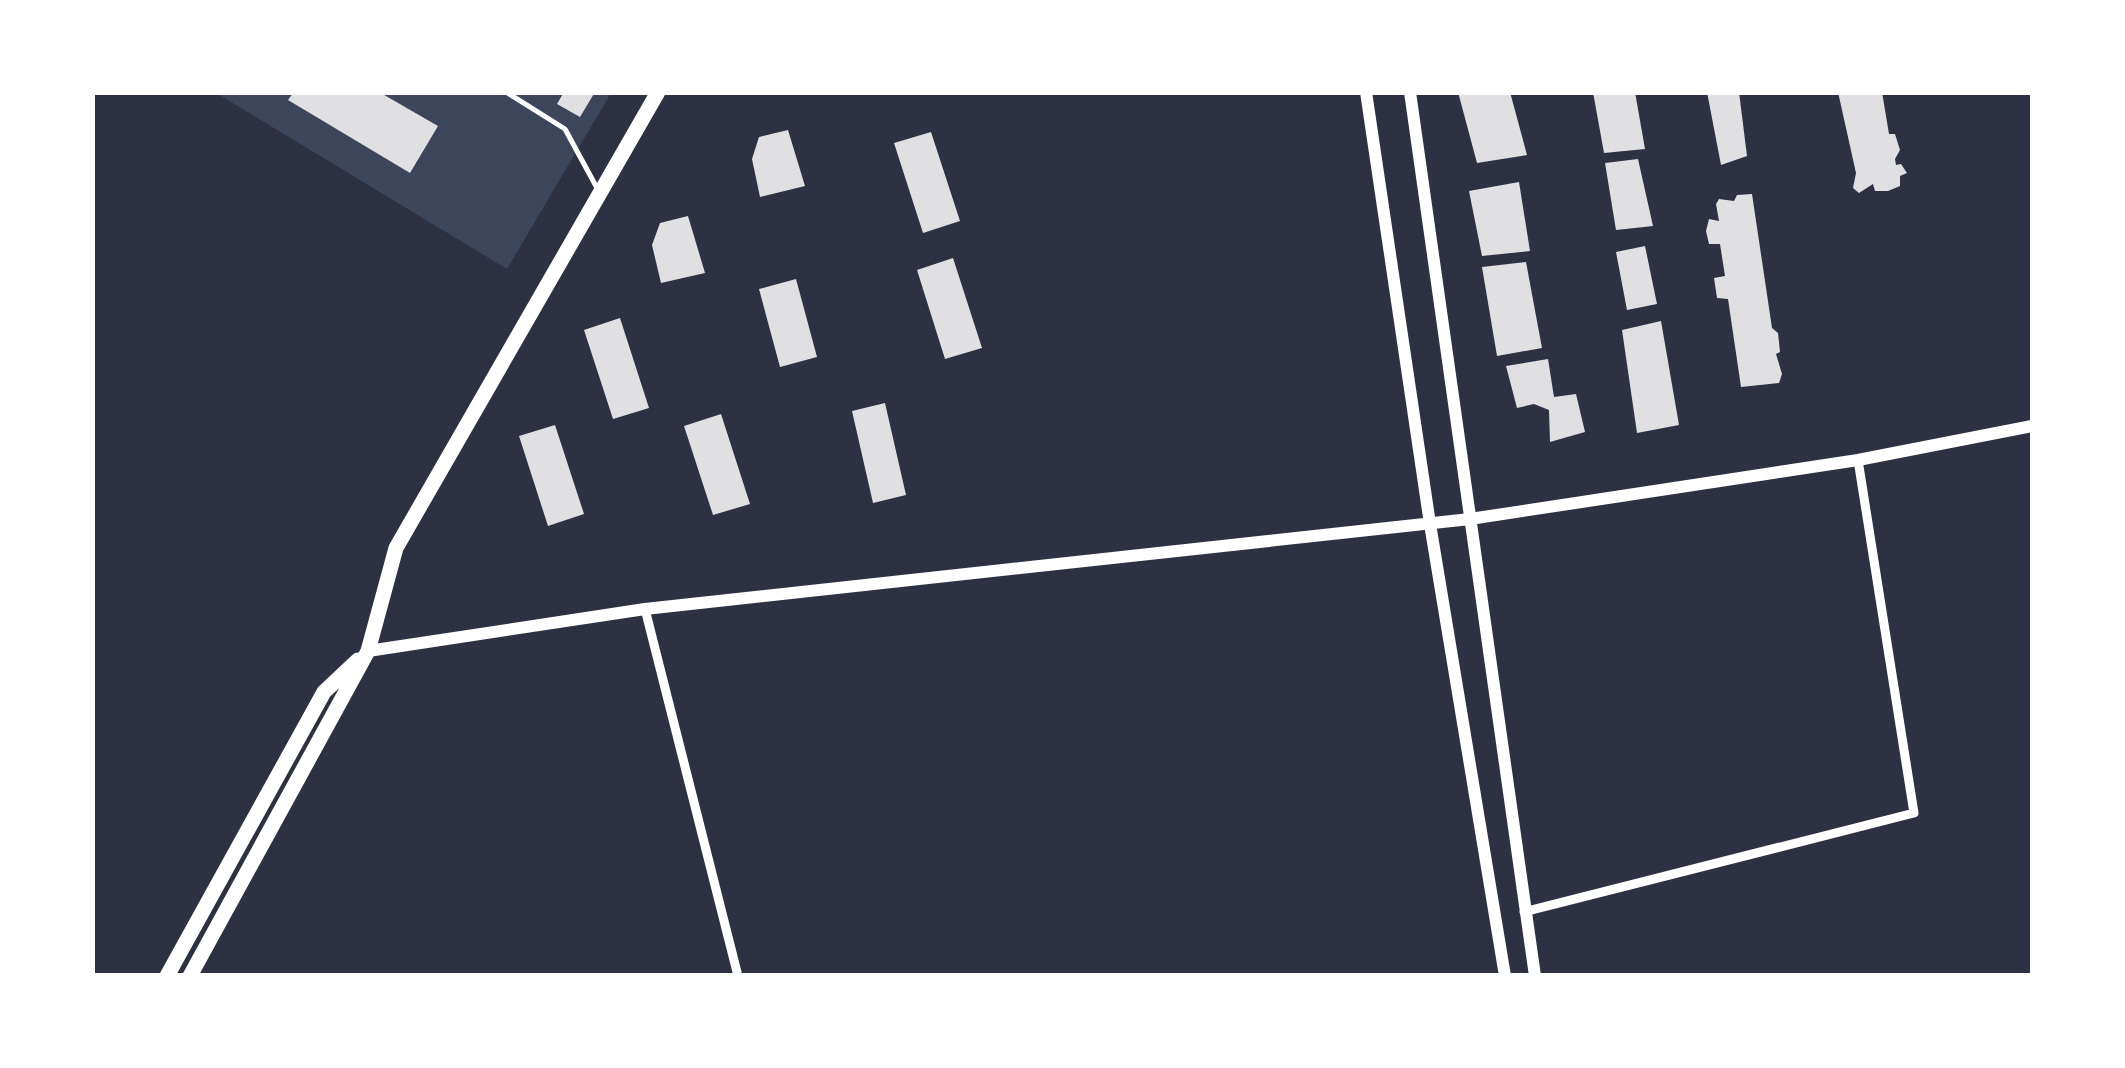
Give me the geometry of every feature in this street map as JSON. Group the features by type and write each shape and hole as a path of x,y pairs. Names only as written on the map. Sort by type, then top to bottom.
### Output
{"main road":[{"path":"190,976 368,650 396,548 658,92"},
{"path":"1366,92 1430,524 1505,976"},
{"path":"1410,92 1535,976"},
{"path":"167,976 324,692 368,650 645,609 1470,520 1858,460 2032,426"}],"street":[{"path":"1524,912 1914,814 1858,460"},
{"path":"645,609 738,976"}],"lane":[{"path":"506,92 566,130 599,192"}],"shaded area":[{"path":"216,93 611,93 507,269"}],"building":[{"path":"294,92 379,92 438,126 410,173 288,100"},
{"path":"564,92 595,92 580,117 557,104"},
{"path":"1458,92 1510,92 1527,155 1477,163"},
{"path":"1593,92 1635,92 1645,149 1604,153"},
{"path":"1707,92 1739,92 1747,156 1721,165"},
{"path":"1838,92 1882,92 1889,134 1895,134 1900,150 1896,165 1901,164 1907,173 1900,176 1900,186 1875,191 1873,184 1859,193 1853,188 1856,173"},
{"path":"788,130 805,186 760,197 752,159 759,137"},
{"path":"931,132 960,221 923,233 894,143"},
{"path":"1638,159 1653,226 1616,230 1605,163"},
{"path":"1519,182 1530,251 1482,256 1469,191"},
{"path":"1752,194 1782,374 1779,383 1741,387 1728,299 1717,298 1714,278 1725,276 1720,244 1709,244 1706,231 1709,219 1719,221 1719,199 1734,201 1737,195"},
{"path":"688,216 705,273 661,283 652,245 660,223"},
{"path":"1645,246 1657,304 1627,310 1616,252"},
{"path":"953,258 982,348 945,359 917,270"},
{"path":"1526,262 1542,348 1497,356 1482,267"},
{"path":"796,279 817,357 780,367 759,289"},
{"path":"620,318 649,408 613,419 584,330"},
{"path":"1661,321 1679,425 1637,433 1622,330"},
{"path":"1548,359 1554,397 1576,394 1585,432 1550,442 1549,410 1534,404 1517,408 1506,366"},
{"path":"885,403 906,495 873,503 852,411"},
{"path":"721,414 750,504 713,515 684,426"},
{"path":"555,425 584,514 548,526 519,436"}]}
